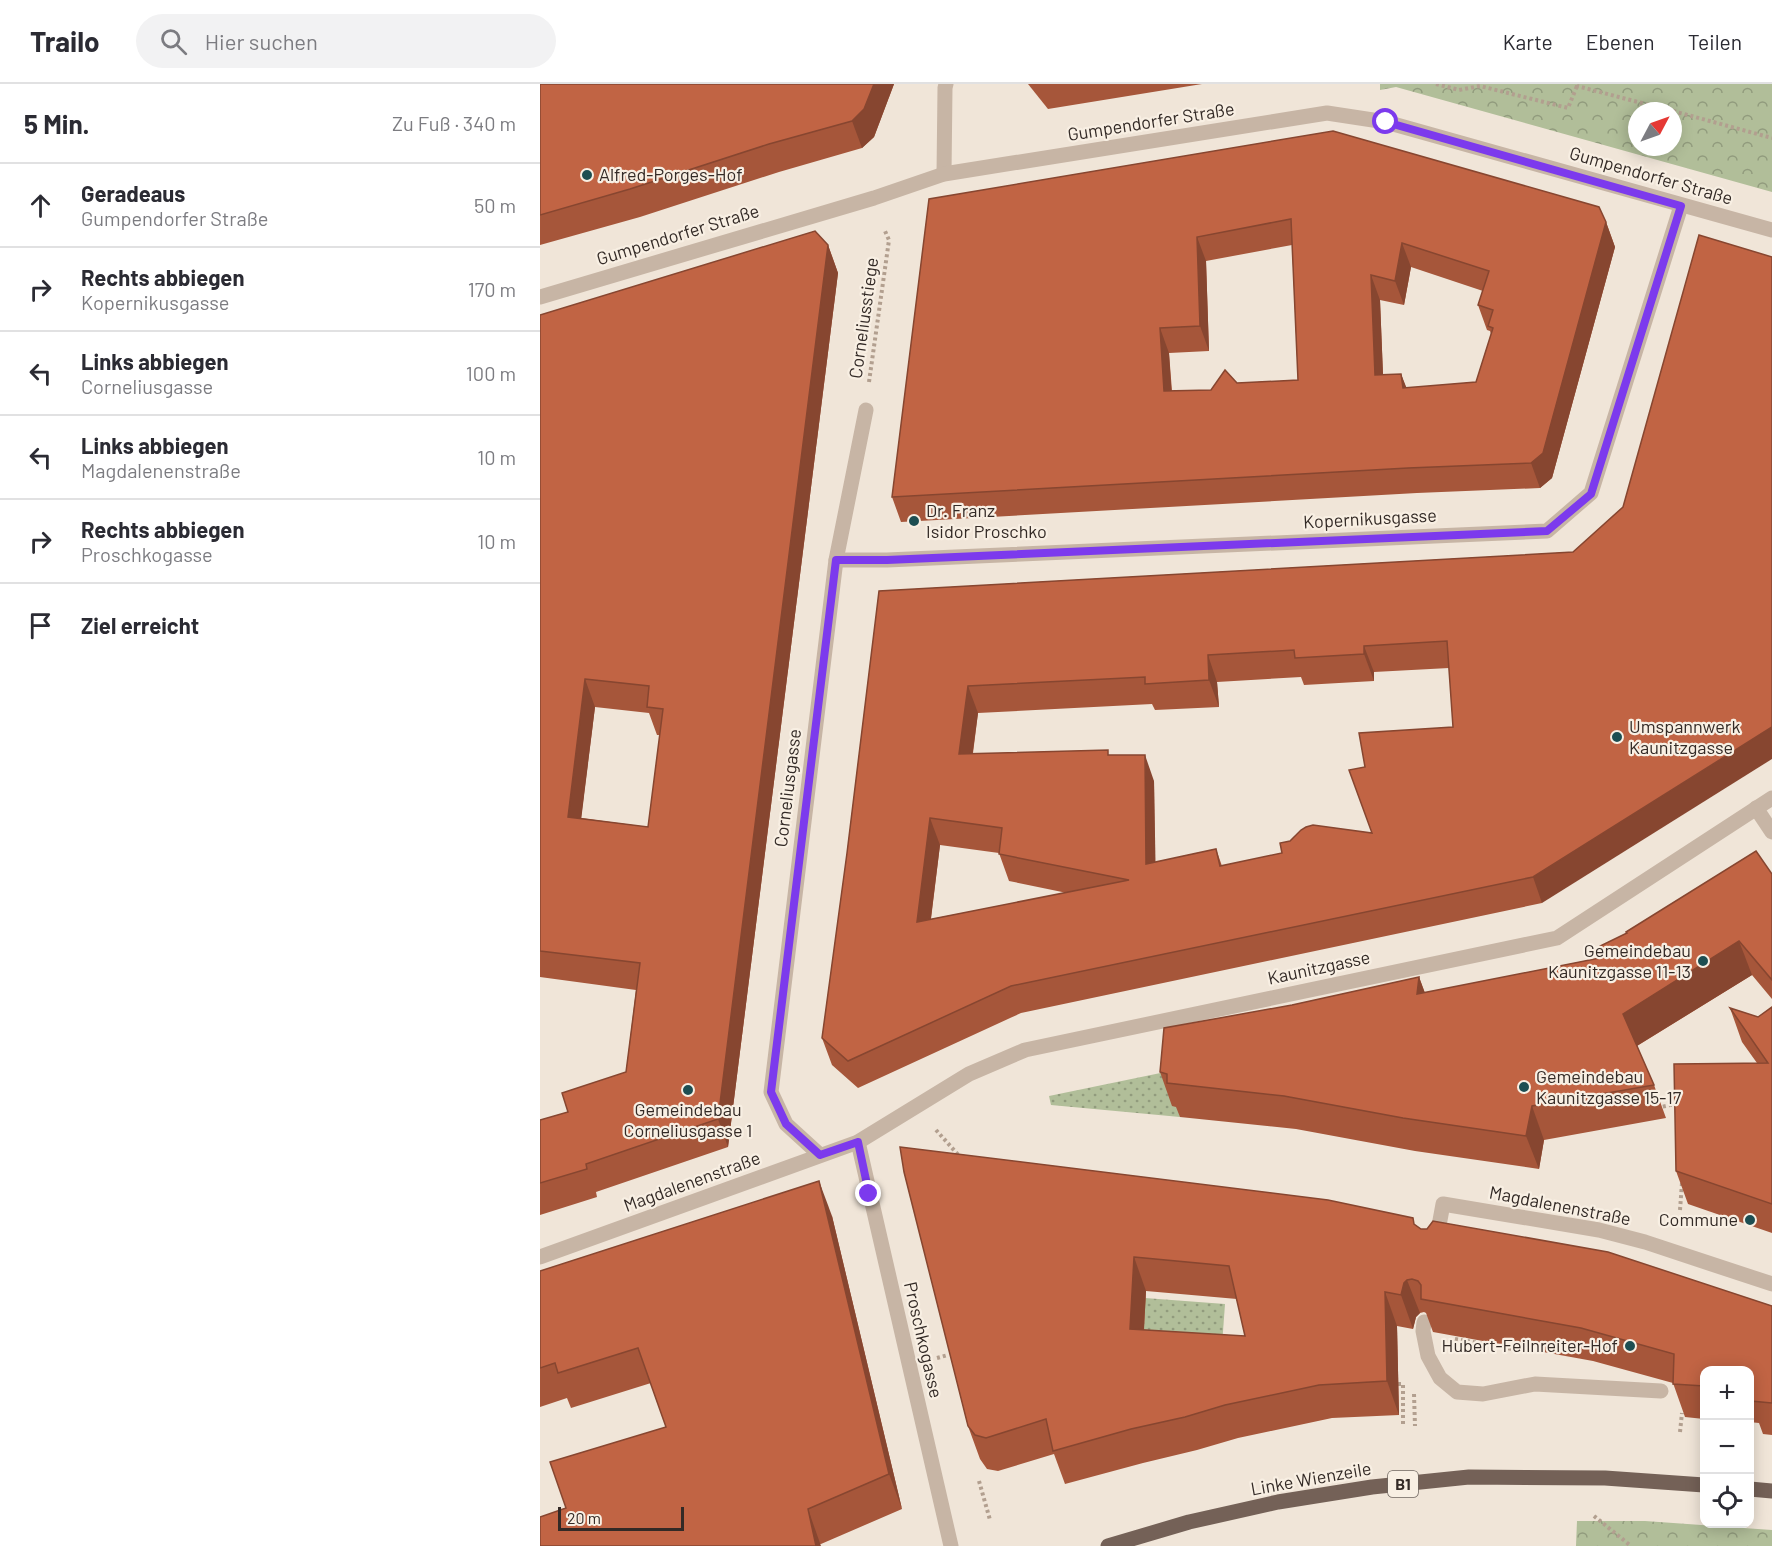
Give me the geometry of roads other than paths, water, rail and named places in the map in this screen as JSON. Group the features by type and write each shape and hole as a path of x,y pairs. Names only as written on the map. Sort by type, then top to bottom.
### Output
{"main road":[{"name":"Linke Wienzeile","path":"1108,1546 1211,1517 1278,1502 1372,1487 1469,1477 1605,1478 1700,1485"},
{"path":"1754,1489 1772,1491"}],"street":[{"path":"944,174 946,84"},
{"name":"Gumpendorfer Straße","path":"540,297 874,198 944,174 1327,113 1386,122 1772,230"},
{"name":"Kopernikusgasse","path":"836,560 1547,531 1591,494 1681,206"},
{"name":"Corneliusgasse","path":"820,1155 786,1124 771,1092 836,560 866,410"},
{"name":"Kaunitzgasse","path":"858,1142 969,1074 1025,1050 1557,938 1772,798"},
{"path":"1756,808 1772,832"},
{"name":"Magdalenenstraße","path":"540,1257 858,1142"},
{"name":"Proschkogasse","path":"858,1142 951,1546"},
{"name":"Magdalenenstraße","path":"1435,1253 1443,1204 1599,1230 1645,1242 1772,1284"},
{"path":"1424,1322 1423,1331 1428,1356 1440,1378 1457,1392 1483,1394 1535,1384 1661,1391"}],"place":[{"name":"Alfred-Porges-Hof","path":"587,175"},
{"name":"Dr. Franz Isidor Proschko","path":"914,521"},
{"name":"Umspannwerk Kaunitzgasse","path":"1617,737"},
{"name":"Gemeindebau Kaunitzgasse 11-13","path":"1703,961"},
{"name":"Gemeindebau Kaunitzgasse 15-17","path":"1524,1087"},
{"name":"Gemeindebau Corneliusgasse 1","path":"688,1090"},
{"name":"Commune","path":"1750,1220"},
{"name":"Hubert-Feilnreiter-Hof","path":"1630,1346"}]}
